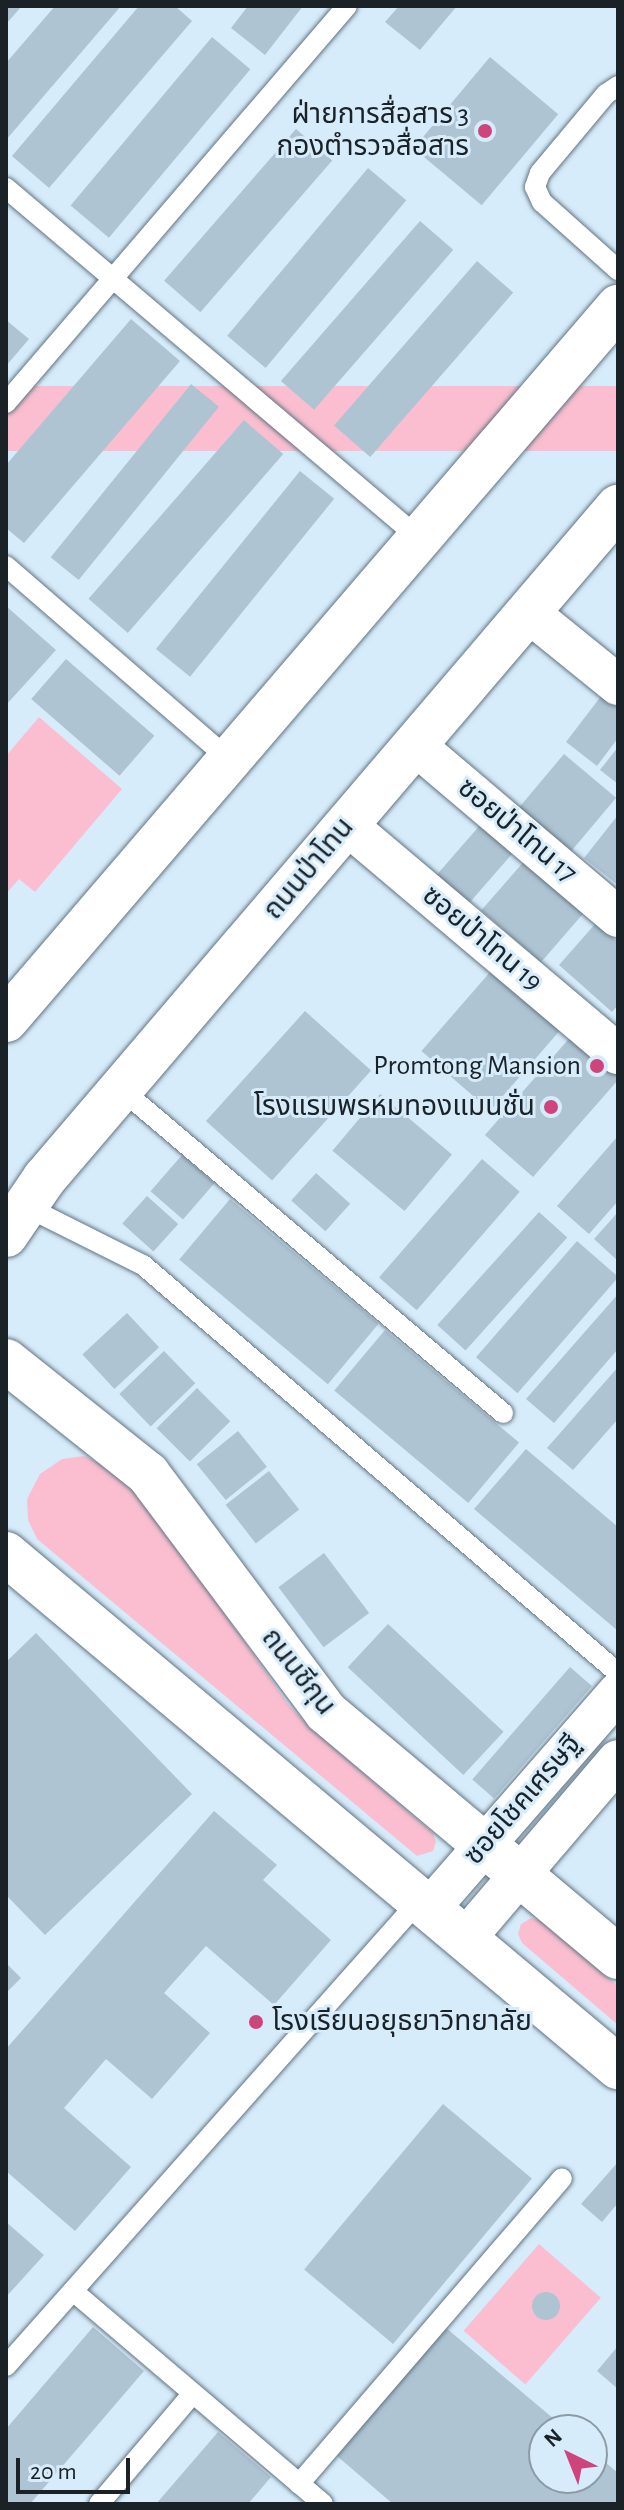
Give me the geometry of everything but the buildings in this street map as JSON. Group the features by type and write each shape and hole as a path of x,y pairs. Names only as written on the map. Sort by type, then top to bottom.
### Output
{"street":[{"path":"6,1020 618,307"},
{"name":"ถนนป่าโทน","path":"15,1221 44,1179 618,507"},
{"path":"528,612 618,685"},
{"name":"ซอยป่าโทน 17","path":"415,745 618,917"},
{"name":"ซอยป่าโทน 19","path":"347,825 618,1054"},
{"name":"ถนนชีกุน","path":"6,1361 148,1474 326,1712 618,1957"},
{"path":"6,1554 618,2067"},
{"name":"ซอยโชคเศรษฐี","path":"424,1905 483,1844 618,1692"},
{"name":"ซอยโชคเศรษฐี","path":"465,1939 618,1760"}],"lane":[{"path":"6,403 347,6"},
{"path":"618,86 606,94 540,173 535,187 542,202 618,270"},
{"path":"6,188 419,538"},
{"path":"6,566 229,759"},
{"path":"121,1089 503,1413"},
{"path":"15,1221 143,1265 618,1673"},
{"path":"6,2366 424,1905"},
{"path":"299,2484 562,2178"},
{"path":"73,2291 323,2504"},
{"path":"99,2504 193,2393"}],"shaded area":[{"path":"6,386 618,386 618,451 6,451"},
{"path":"39,717 122,789 35,892 19,879 6,894 6,756"},
{"path":"84,1456 101,1464 134,1492 166,1530 288,1704 308,1726 433,1833 436,1842 433,1851 417,1856 37,1539 28,1520 27,1499 40,1474 62,1459"},
{"path":"531,1918 541,1921 618,1986 618,2025 522,1943 518,1934 521,1924"},
{"path":"539,2244 601,2298 525,2385 464,2331"}],"place":[{"name":"ฝ่ายการสื่อสาร 3 กองตำรวจสื่อสาร","path":"485,131"},
{"name":"Promtong Mansion","path":"597,1066"},
{"name":"โรงแรมพรหมทองแมนชั่น","path":"551,1107"},
{"name":"โรงเรียนอยุธยาวิทยาลัย","path":"256,2022"}]}
